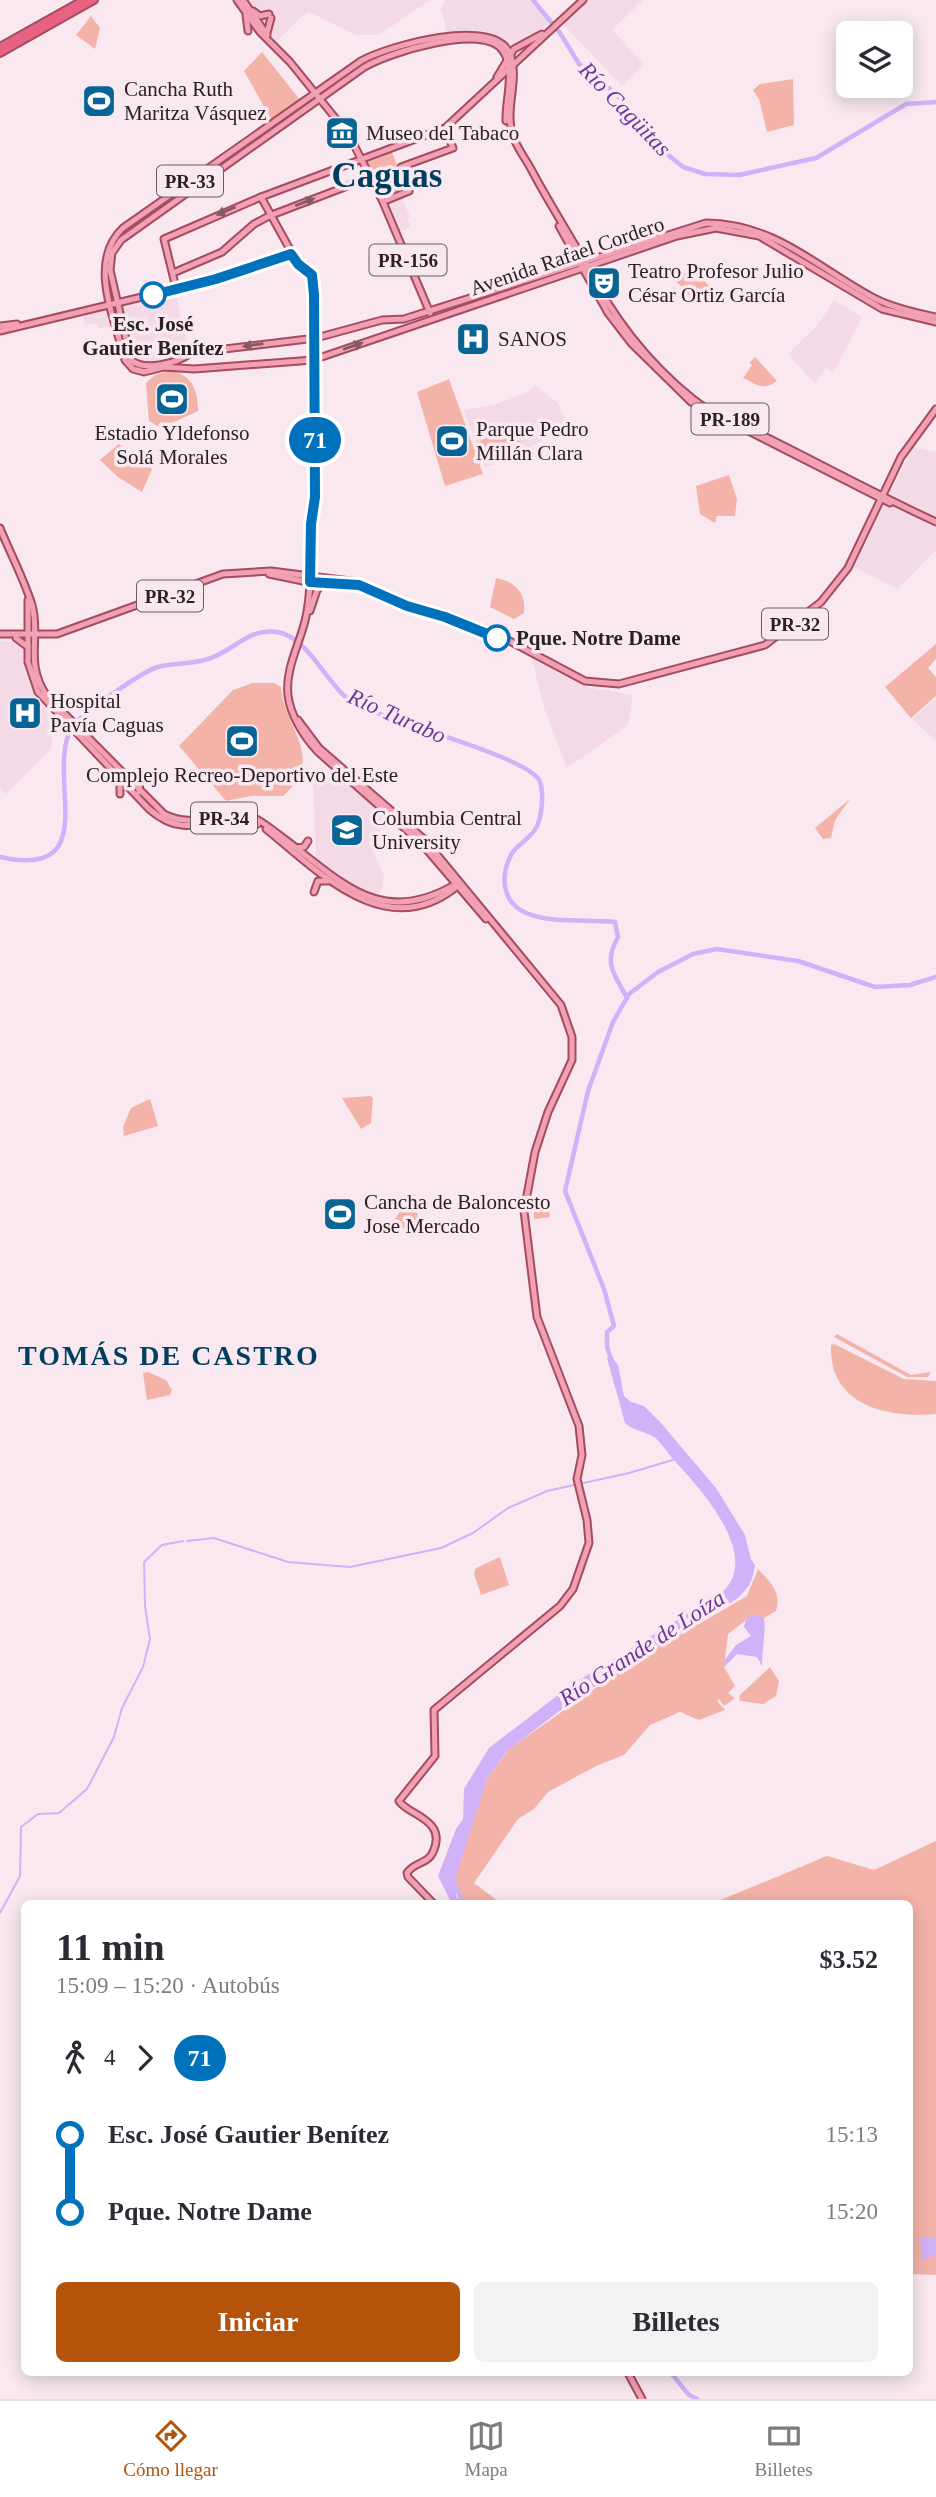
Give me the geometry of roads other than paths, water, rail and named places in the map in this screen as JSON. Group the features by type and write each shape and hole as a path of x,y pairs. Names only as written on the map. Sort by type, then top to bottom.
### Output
{"highway":[{"path":"0,53 94,0"},
{"path":"73,12 101,0"},
{"path":"0,47 82,1"}],"main road":[{"path":"237,0 348,133 366,158 371,177 385,201 407,192 401,167 453,148 445,128"},
{"path":"243,0 248,31"},
{"path":"176,289 164,239 261,197 445,128 580,0"},
{"path":"246,8 260,16 270,16 266,26 269,38"},
{"path":"508,57 544,34"},
{"name":"PR-33","path":"318,95 325,86 361,61 400,44 432,38 494,40"},
{"path":"494,40 516,44 529,42"},
{"path":"494,40 504,45 509,69"},
{"name":"PR-33","path":"316,338 191,354 181,364 136,365 129,356 114,303 110,270 112,253 121,240 318,95 379,58 419,44 468,42 499,47"},
{"path":"499,47 509,69"},
{"path":"499,47 508,57"},
{"name":"PR-189","path":"509,69 505,111 510,136 542,197 569,238"},
{"name":"PR-189","path":"509,69 512,134 599,293 631,344 691,402 872,494 884,497"},
{"path":"494,82 503,82 508,91"},
{"path":"309,85 325,86"},
{"path":"173,273 222,252 254,223 371,177"},
{"path":"261,197 291,254 298,264 312,275 317,359 310,611"},
{"path":"542,197 553,208"},
{"name":"PR-156","path":"385,201 430,313"},
{"path":"562,209 560,214 569,238"},
{"path":"696,230 706,223 720,228"},
{"name":"Avenida Rafael Cordero","path":"181,364 194,369 317,359 610,253 706,223 730,223 762,231 877,300 936,317"},
{"name":"Avenida Rafael Cordero","path":"584,264 696,230 720,228 759,236 882,309 936,323"},
{"path":"603,260 593,268 591,278 581,272 566,270 574,259 575,250 591,256 610,253"},
{"path":"0,328 176,289 291,254"},
{"name":"Avenida Rafael Cordero","path":"316,338 383,320 404,319 430,313 508,286 566,270"},
{"name":"PR-189","path":"599,293 634,341 694,399 936,522"},
{"name":"PR-32","path":"43,636 76,628 229,573 278,571 311,580 358,582 407,604 449,615 521,647 583,681 619,684 775,640 837,586 884,497 906,448 936,412"},
{"path":"867,488 893,502"},
{"name":"PR-34","path":"0,528 28,597 31,617 30,647 40,684 66,719 160,818 180,826 192,827 225,818 249,819 337,886 362,900 397,908 424,904 457,885"},
{"path":"229,573 278,571"},
{"name":"PR-32","path":"0,636 64,635 222,577 250,573 359,585 407,606 445,617 521,647"},
{"path":"300,638 311,580"},
{"path":"326,582 317,590 300,638 291,666 288,693 311,745 337,763"},
{"path":"31,617 36,629 43,636 30,647 16,636 26,629 31,617"},
{"path":"298,720 319,748 415,836 496,928"},
{"path":"306,729 314,753 411,827 436,854 551,992 561,1005 570,1026 572,1060 548,1112 535,1152 524,1211 537,1317 579,1426 582,1455 577,1479 585,1510 588,1550 570,1594 554,1612 434,1710 435,1756 399,1801 402,1806 425,1816 434,1834 436,1842 433,1854 407,1872 408,1877 430,1900"},
{"path":"120,776 139,778 138,794 122,795 120,776"},
{"name":"PR-34","path":"138,794 164,814 185,822 242,812 297,848 343,885 381,902 420,901 446,892"},
{"path":"297,848 304,847 308,842"},
{"path":"436,854 457,885 480,906"},
{"path":"443,869 447,881 446,892 471,902"},
{"path":"314,892 316,883 321,880 337,886"},
{"path":"630,2376 642,2399"}],"water":[{"path":"610,1355 618,1365 624,1396 631,1402 644,1406 661,1423 716,1488 745,1535 755,1565 753,1575 748,1587 738,1598 579,1696 507,1751 487,1779 456,1876 456,1897 460,1900 450,1900 438,1876 456,1829 463,1819 464,1789 489,1748 571,1685 720,1594 732,1579 735,1562 732,1543 723,1523 697,1486 657,1439 625,1423 607,1358"},
{"path":"754,1614 764,1618 762,1666 757,1657 737,1654 724,1667 724,1661 736,1645 751,1636 744,1627 746,1620"},
{"path":"920,2238 936,2238 936,2255 922,2260"}],"waterway":[{"name":"Río Cagüitas","path":"533,0 560,33 579,64 617,95 657,146 683,167 705,174 739,175 816,158 906,104 936,102"},
{"name":"Río Turabo","path":"0,857 32,860 52,853 62,839 65,818 65,747 72,727 99,703 150,670 205,660 257,633 277,632 298,642 353,703 475,747 533,773 541,787 540,818 533,832 513,851 508,863 505,872 508,896 518,908 537,916 559,920 615,922 618,937 611,954 611,962 614,975 627,998"},
{"name":"Río Grande de Loíza","path":"612,1361 607,1347 607,1332 614,1326 604,1289 565,1191 588,1091 613,1022 629,994 658,972 693,954 717,949 798,961 875,987 910,985 936,977"},
{"path":"187,1541 214,1538 288,1562 350,1567 441,1548 473,1533 508,1508 547,1491 629,1473 676,1459"},
{"path":"0,1913 20,1876 21,1827 38,1814 59,1813 87,1789 114,1737 122,1708 143,1667 150,1639 145,1606 144,1562 162,1545 183,1541"},
{"name":"Río Grande de Loíza","path":"453,1879 461,1900"},
{"name":"Río Grande de Loíza","path":"673,2376 689,2395 697,2399"}],"place":[{"name":"Cancha Ruth Maritza Vásquez","path":"99,101"},
{"name":"Museo del Tabaco","path":"342,133"},
{"name":"Teatro Profesor Julio César Ortiz García","path":"604,283"},
{"name":"Esc. José Gautier Benítez","path":"153,295"},
{"name":"SANOS","path":"473,339"},
{"name":"Estadio Yldefonso Solá Morales","path":"172,399"},
{"name":"Parque Pedro Millán Clara","path":"452,441"},
{"name":"Pque. Notre Dame","path":"497,638"},
{"name":"Hospital Pavía Caguas","path":"25,713"},
{"name":"Complejo Recreo-Deportivo del Este","path":"242,741"},
{"name":"Columbia Central University","path":"347,830"},
{"name":"Cancha de Baloncesto Jose Mercado","path":"340,1214"}],"district":[{"name":"Caguas","path":"387,175"},
{"name":"TOMÁS DE CASTRO","path":"169,1355"}]}
